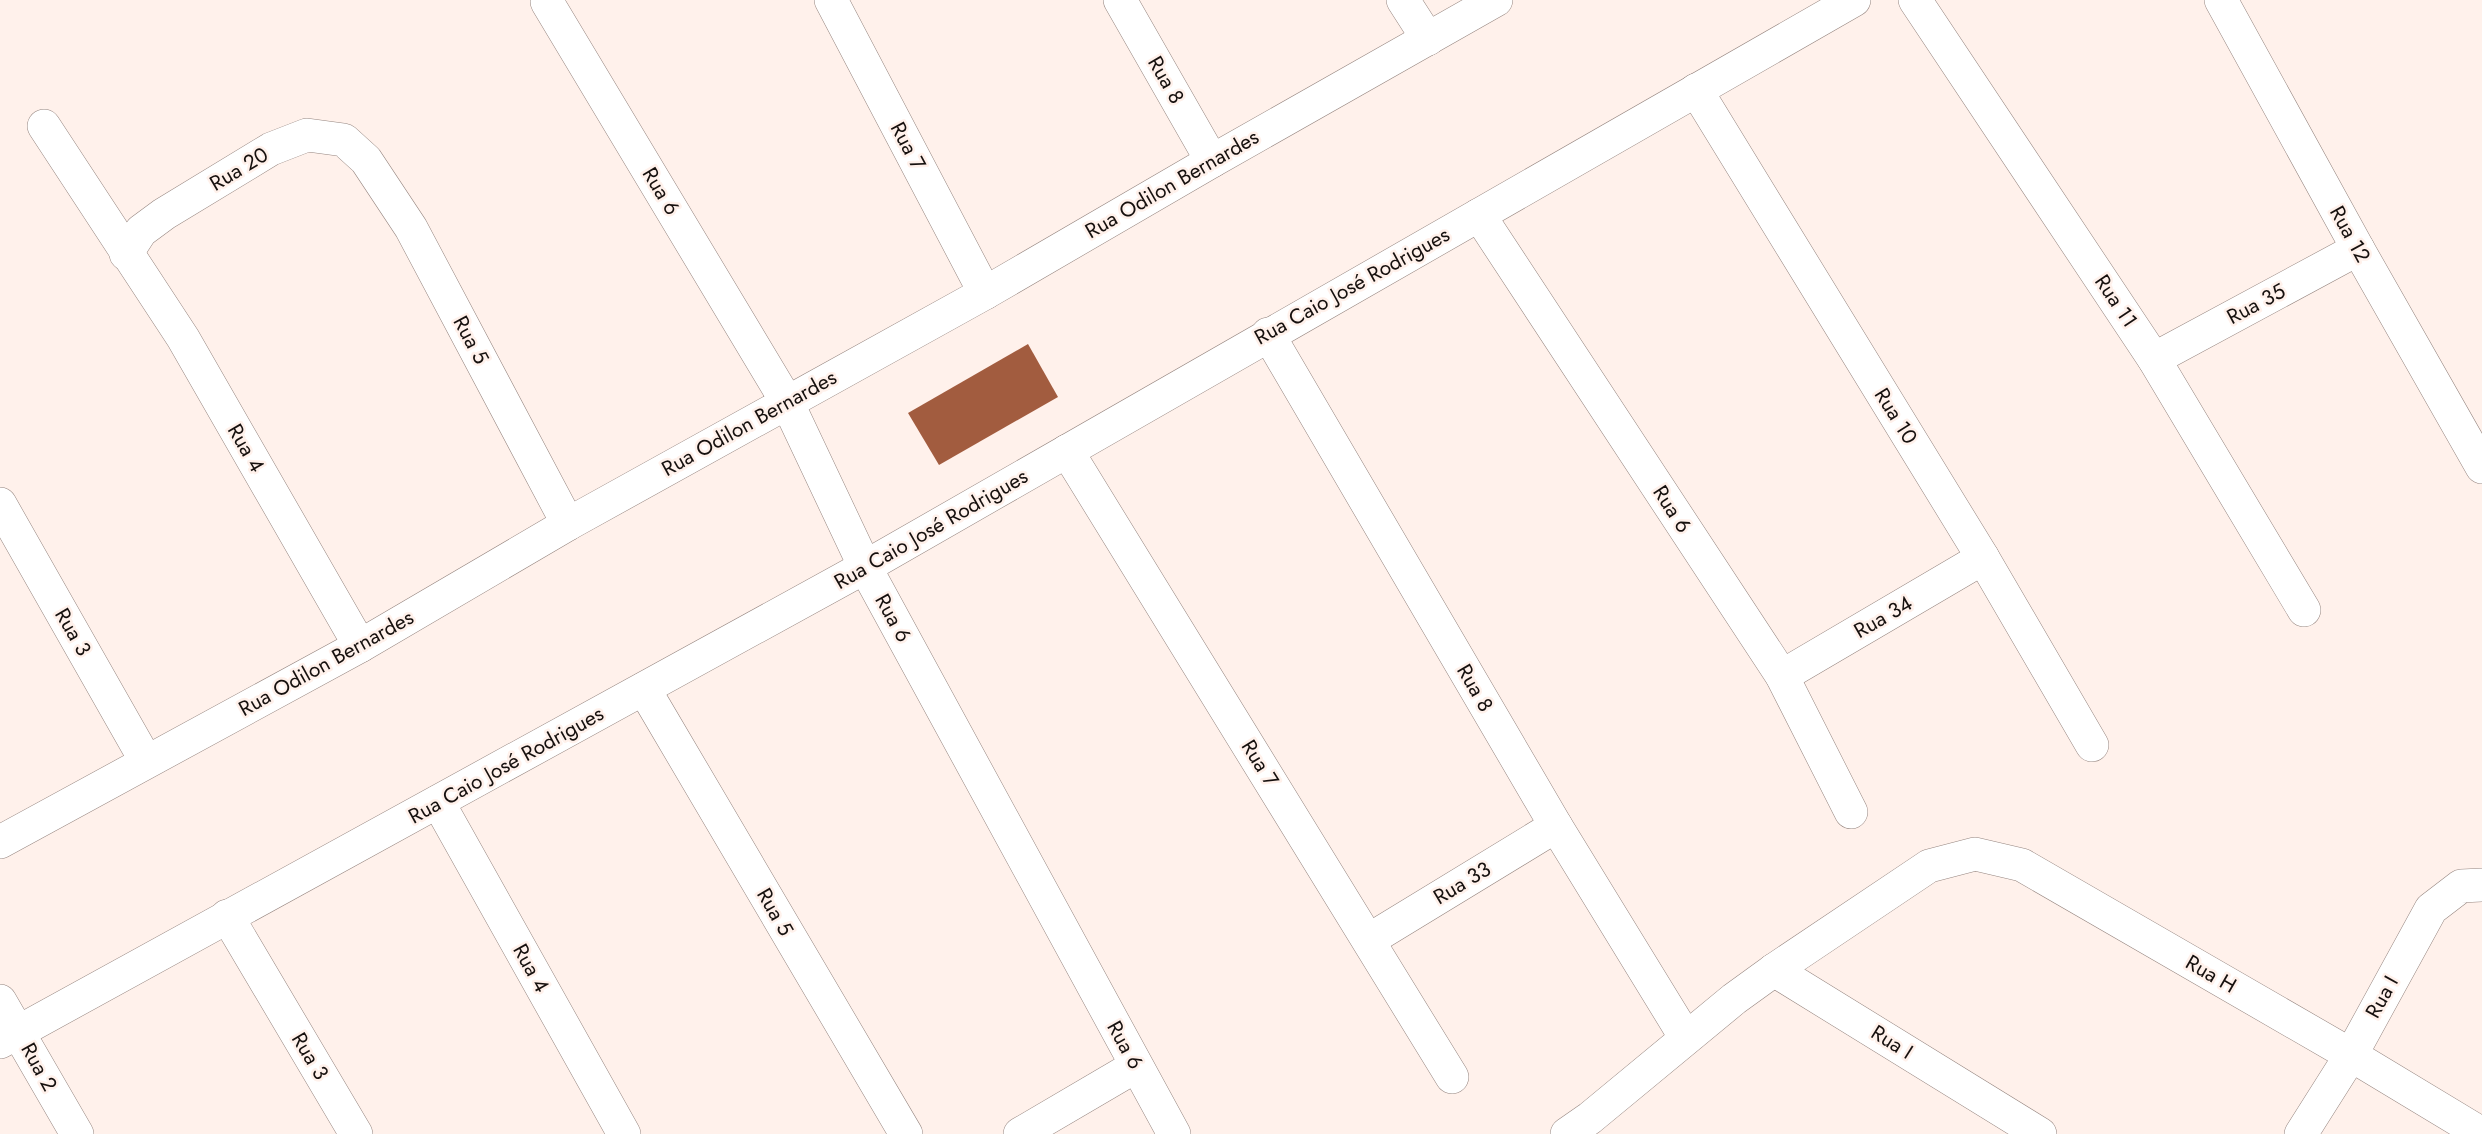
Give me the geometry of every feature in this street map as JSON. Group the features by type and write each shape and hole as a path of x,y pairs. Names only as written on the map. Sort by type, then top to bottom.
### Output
{"street":[{"name":"Rua 7","path":"831,0 985,293"},
{"name":"Rua 8","path":"1120,0 1212,161"},
{"path":"1403,0 1428,39"},
{"name":"Rua Odilon Bernardes","path":"0,842 360,646 568,524 985,293 1496,0"},
{"name":"Rua Caio José Rodrigues","path":"10,1037 865,567 1854,0"},
{"name":"Rua 11","path":"1916,0 2154,359 2304,610"},
{"name":"Rua 12","path":"2221,0 2358,249 2482,467"},
{"name":"Rua 6","path":"547,1 787,402 865,567 1174,1134"},
{"name":"Rua 10","path":"1696,90 1983,558 2092,745"},
{"name":"Rua 4","path":"44,126 183,338 360,646"},
{"name":"Rua 20","path":"126,254 141,231 164,214 271,149 307,135 344,140 366,160"},
{"name":"Rua 5","path":"366,160 411,228 568,524"},
{"name":"Rua 6","path":"1479,215 1782,676 1851,812"},
{"name":"Rua 35","path":"2154,359 2358,249"},
{"name":"Rua 8","path":"1268,334 1556,826 1686,1038"},
{"name":"Rua 7","path":"1066,451 1452,1077"},
{"name":"Rua 3","path":"0,504 146,761"},
{"name":"Rua 34","path":"1782,676 1983,558"},
{"name":"Rua 5","path":"644,689 906,1134"},
{"name":"Rua 4","path":"438,802 624,1134"},
{"name":"Rua 33","path":"1369,940 1556,826"},
{"name":"Rua H","path":"1774,970 1929,866 1975,854 2022,866 2351,1055 2482,1134"},
{"name":"Rua I","path":"2301,1134 2351,1055 2431,909 2461,886 2482,885"},
{"name":"Rua 3","path":"227,916 356,1134"},
{"path":"1591,1129 1686,1038 1774,970"},
{"name":"Rua I","path":"1774,970 2040,1134"},
{"name":"Rua 2","path":"0,1001 10,1037 76,1134"},
{"path":"1020,1134 1136,1066"}],"building":[{"path":"1028,344 1058,397 939,465 908,413"}]}
